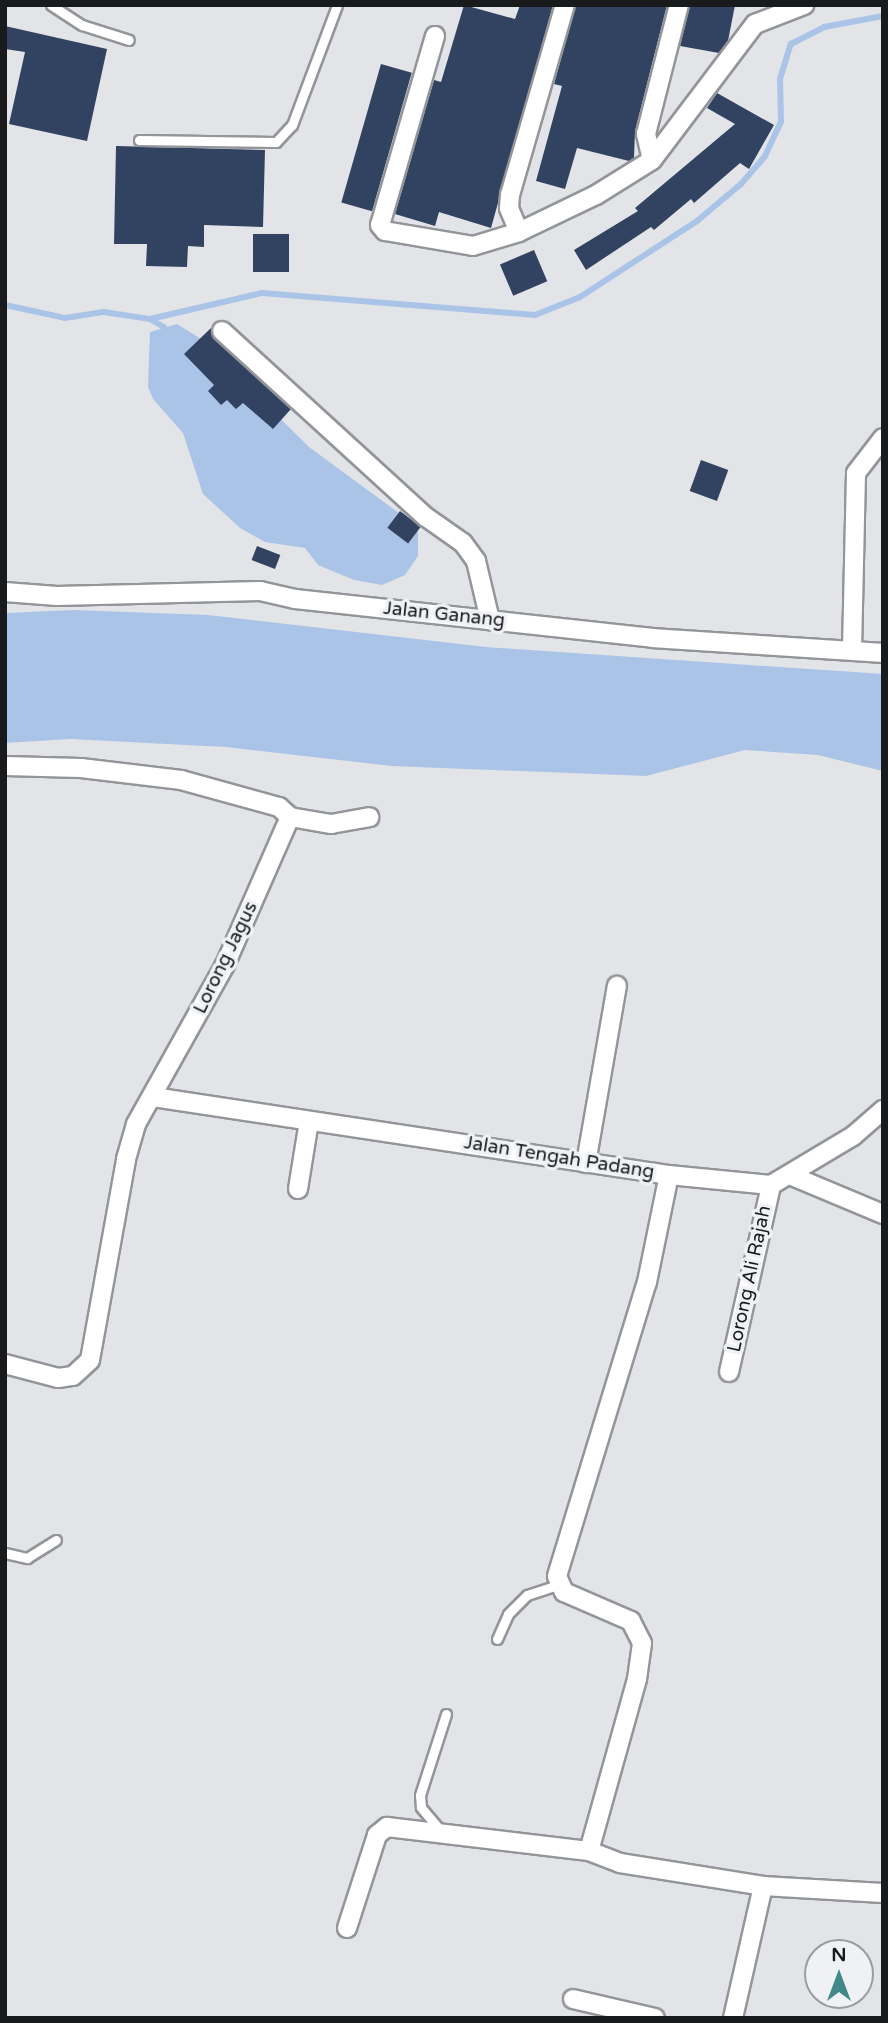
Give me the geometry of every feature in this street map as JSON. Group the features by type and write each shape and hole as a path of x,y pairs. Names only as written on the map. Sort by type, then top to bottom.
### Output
{"street":[{"path":"519,232 509,208 510,195 565,5"},
{"path":"652,160 646,134 679,5"},
{"path":"435,36 380,225 385,231 473,246 519,232 596,195 652,160 755,24 804,5"},
{"path":"222,331 426,517 463,543 476,561 490,620"},
{"path":"852,650 856,473 883,438"},
{"name":"Jalan Ganang","path":"5,592 57,596 260,591 295,599 653,638 883,653"},
{"path":"5,766 81,768 173,778 264,802 290,817 331,824 369,817"},
{"name":"Lorong Jagus","path":"153,1097 225,965 290,817"},
{"path":"586,1163 617,986"},
{"path":"5,1364 58,1378 73,1376 90,1360 125,1159 136,1124 153,1097"},
{"name":"Jalan Tengah Padang","path":"153,1097 669,1175 647,1282 583,1479 558,1585"},
{"path":"669,1175 771,1185 792,1176 853,1136 883,1110"},
{"path":"298,1189 309,1121"},
{"path":"792,1176 883,1214"},
{"name":"Lorong Ali Rajah","path":"729,1373 771,1185"},
{"path":"558,1585 576,1599 631,1620 642,1643 637,1679 589,1851"},
{"path":"347,1928 380,1831 387,1828 589,1851 620,1863 763,1886 883,1893"},
{"path":"733,2018 763,1886"},
{"path":"573,1999 655,2018"}],"lane":[{"path":"51,5 82,25 129,40"},
{"path":"139,140 276,142 292,125 337,5"},
{"path":"5,1553 27,1558 56,1540"},
{"path":"497,1639 508,1614 527,1595 558,1585"},
{"path":"444,1834 426,1816 420,1795 446,1714"}],"water":[{"path":"177,324 198,337 309,447 418,527 418,556 405,575 382,585 354,580 318,565 305,548 265,542 240,528 203,494 183,433 153,399 148,387 150,332"},
{"path":"74,610 208,615 486,647 883,674 883,771 818,755 745,750 646,776 392,766 226,747 70,739 5,743 5,613"}],"building":[{"path":"464,5 515,19 520,5 553,5 491,228 439,212 435,226 395,214 434,80 441,82"},
{"path":"576,5 667,5 635,131 634,158 629,161 577,148 565,189 536,181 562,86 554,84"},
{"path":"690,5 735,5 728,41 719,53 680,46"},
{"path":"5,26 107,49 87,141 9,124 25,52 5,49"},
{"path":"381,64 412,73 372,211 341,202"},
{"path":"717,93 774,125 749,169 740,163 694,203 691,199 654,230 651,227 586,270 574,250 638,211 635,208 735,124 707,108"},
{"path":"116,146 265,150 263,227 204,225 204,247 188,246 187,267 146,266 147,244 114,244"},
{"path":"253,234 289,234 289,272 253,272"},
{"path":"534,250 547,281 513,296 500,264"},
{"path":"211,328 214,339 291,409 273,429 243,403 236,409 227,400 221,405 208,391 214,385 184,354"},
{"path":"701,460 728,470 717,501 690,491"},
{"path":"400,511 421,527 408,543 387,528"},
{"path":"257,546 280,555 275,569 252,560"}],"waterway":[{"path":"150,319 262,293 535,315 580,297 697,221 741,184 765,156 781,122 780,79 791,44 824,27 883,16"},
{"path":"5,305 65,318 104,312 150,319 164,327"}]}
